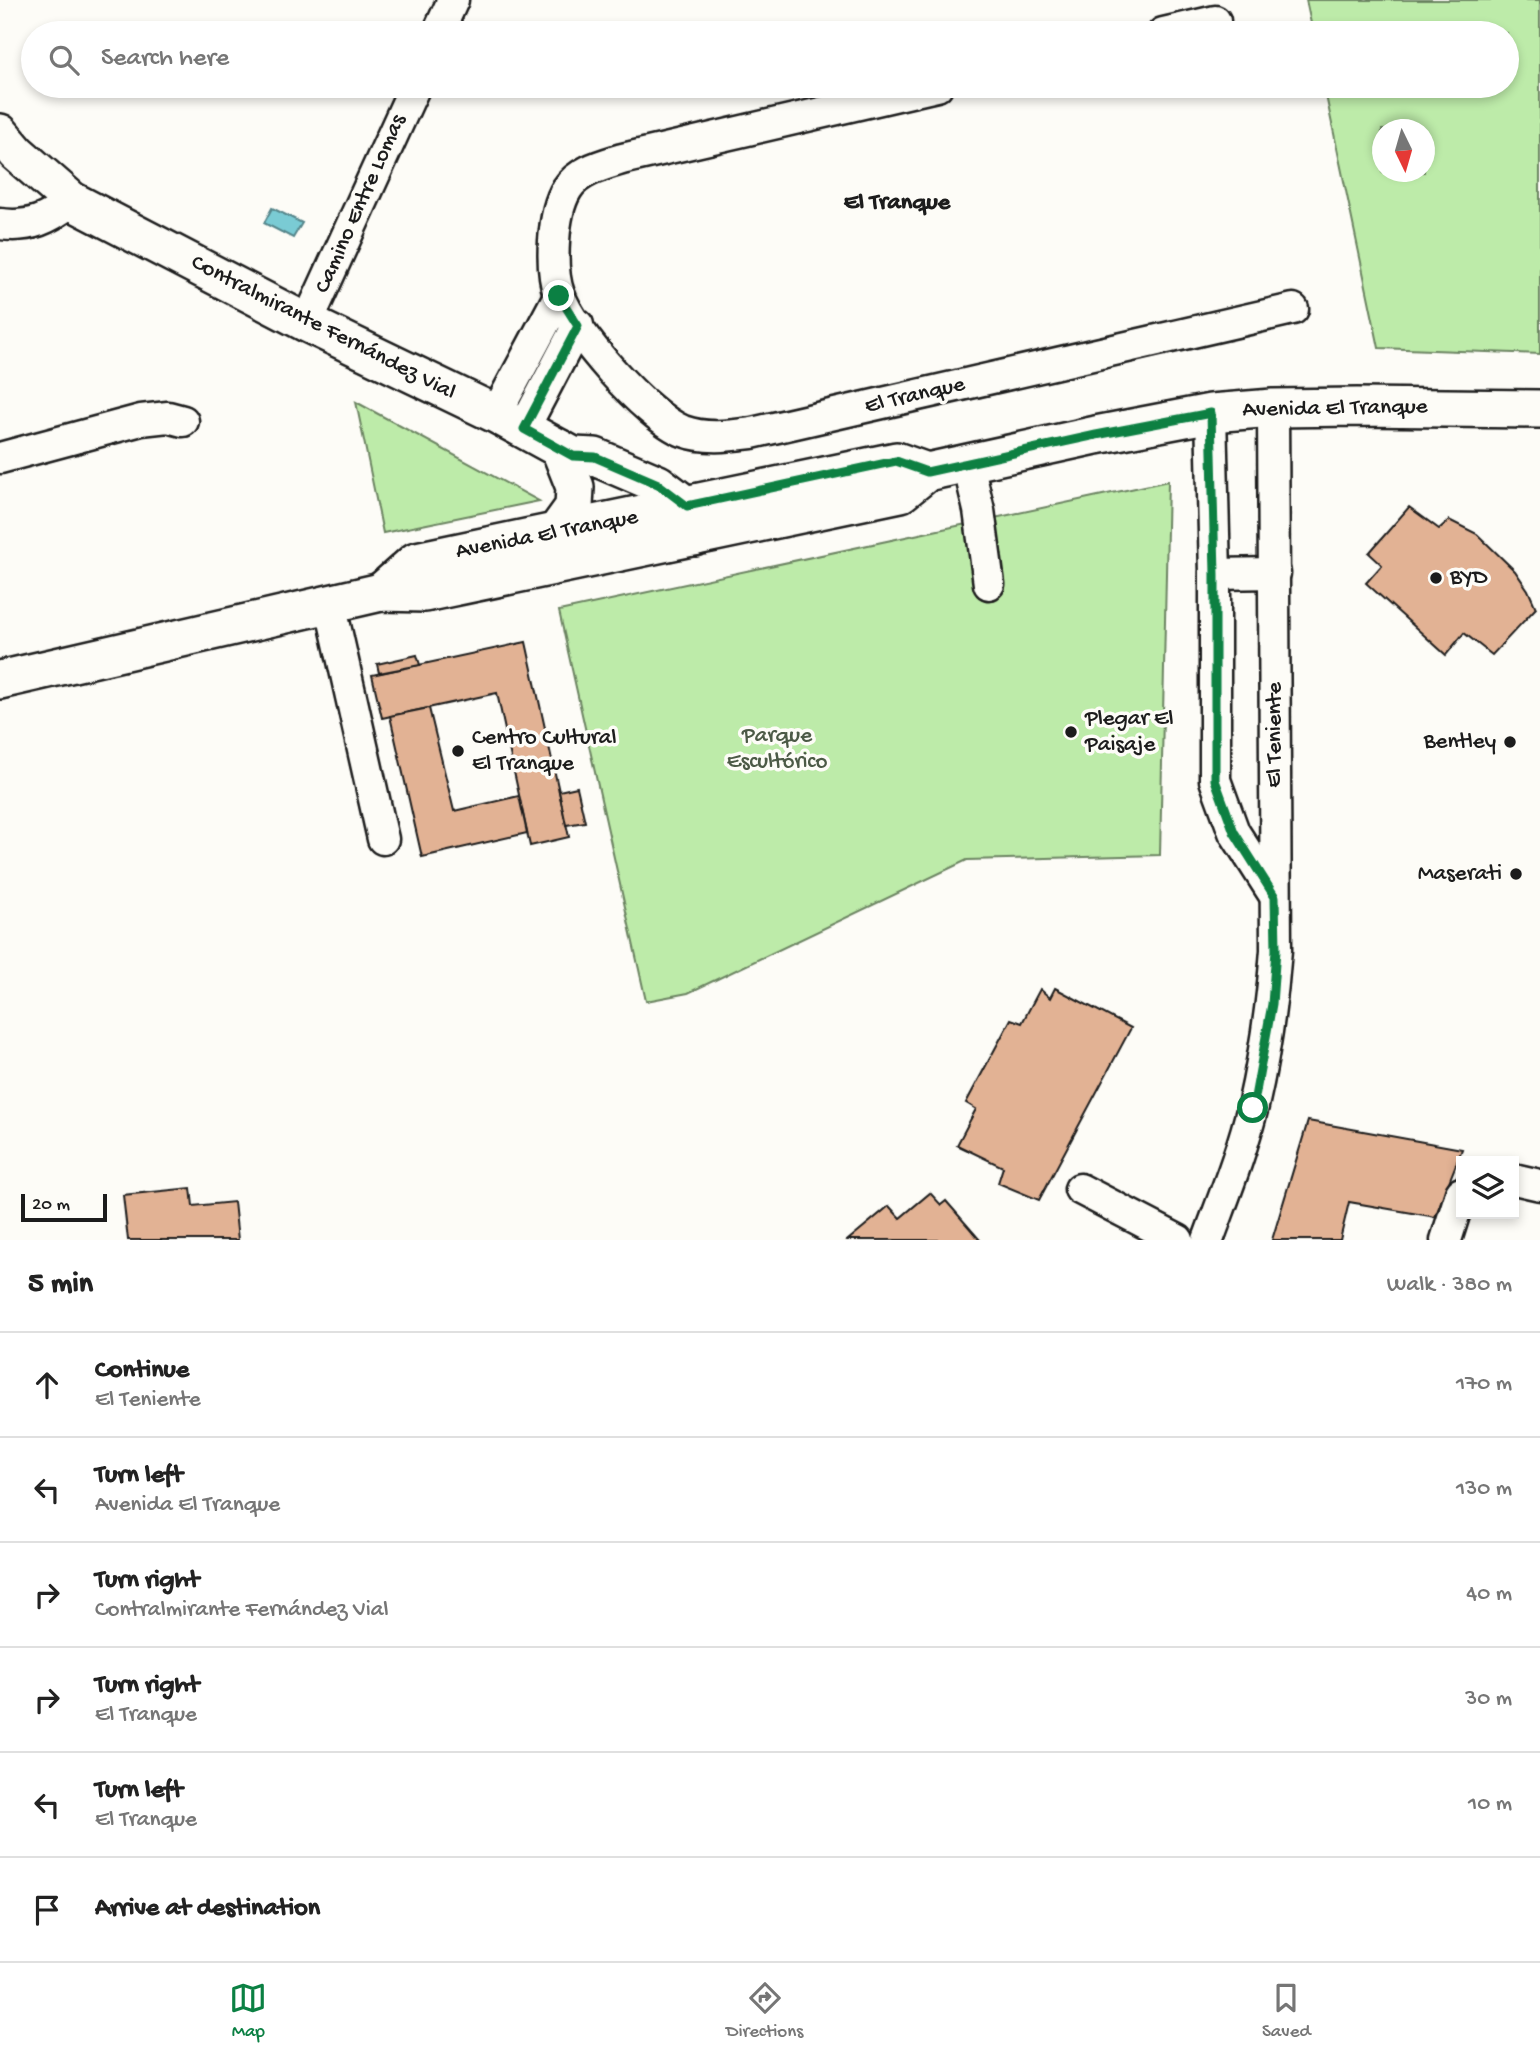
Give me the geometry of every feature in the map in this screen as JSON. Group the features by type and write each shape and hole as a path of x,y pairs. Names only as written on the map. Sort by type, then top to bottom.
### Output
{"main road":[{"name":"Contralmirante Fernández Vial","path":"6,150 72,201 307,323 510,421 567,452 595,457 658,484 685,528"},
{"name":"Avenida El Tranque","path":"0,680 381,592 425,593 685,528 901,493 927,472 1211,413 1273,408 1540,409"},
{"name":"Contralmirante Fernández Vial","path":"567,452 580,470 642,516 685,528"},
{"path":"556,532 574,507 575,487 567,452"},
{"name":"Avenida El Tranque","path":"381,592 416,561 642,516"}],"street":[{"path":"443,21 453,0"},
{"name":"Camino Entre Lomas","path":"307,323 410,98"},
{"name":"El Tranque","path":"885,98 622,159 580,176 567,189 560,207 554,248 559,296 578,326 634,396 653,413 684,431 724,437 752,433 1293,309"},
{"path":"0,224 20,227 52,216 72,201"},
{"path":"510,421 559,296"},
{"path":"510,421 578,326"},
{"name":"El Teniente","path":"1208,1240 1253,1108 1272,1004 1276,950 1273,408"},
{"path":"1211,413 1215,574 1215,780 1234,832 1275,897"},
{"path":"0,457 141,419 168,417 183,421"},
{"path":"968,464 979,510 989,584"},
{"path":"1215,574 1275,573"},
{"path":"330,603 383,839"},
{"path":"1519,1180 1540,1185"},
{"path":"1080,1189 1178,1240"},
{"path":"1446,1240 1456,1209"}],"green space":[{"path":"1306,0 1540,0 1540,354 1379,348 1327,98 1519,98 1519,21 1310,21"},
{"path":"356,402 539,501 383,533"},
{"name":"Parque Escultórico","path":"1168,481 1160,855 967,860 688,993 646,1001 559,611"}],"water":[{"path":"272,208 302,223 293,238 264,223"}],"building":[{"path":"1409,507 1439,529 1449,520 1477,534 1515,571 1528,590 1536,608 1492,655 1464,633 1446,655 1366,583 1382,565 1369,553"},
{"path":"526,642 569,837 530,846 497,693 382,718 372,675"},
{"path":"417,655 420,665 379,673 377,664"},
{"path":"429,708 454,811 519,796 527,833 422,857 390,716"},
{"path":"577,787 585,822 566,825 559,791"},
{"path":"1055,988 1131,1028 1039,1200 998,1183 1003,1167 957,1145 976,1109 966,1103 1011,1019 1022,1023 1040,989 1050,998"},
{"path":"1308,1121 1462,1149 1459,1156 1456,1156 1456,1164 1435,1217 1349,1202 1340,1240 1272,1240"},
{"path":"191,1188 193,1206 234,1202 238,1240 128,1240 123,1195"},
{"path":"930,1193 941,1205 946,1201 980,1240 848,1240 889,1206 900,1218"}],"place":[{"name":"BYD","path":"1436,578"},
{"name":"Plegar El Paisaje","path":"1071,732"},
{"name":"Bentley","path":"1510,742"},
{"name":"Centro Cultural El Tranque","path":"458,751"},
{"name":"Maserati","path":"1516,874"}],"district":[{"name":"El Tranque","path":"897,203"}],"route":[{"path":"559,296 578,326 524,429 573,456 595,457 658,484 687,506 896,461 927,472 1211,413 1215,574 1215,780 1234,832 1275,897 1276,950 1272,1004 1253,1108"}]}
